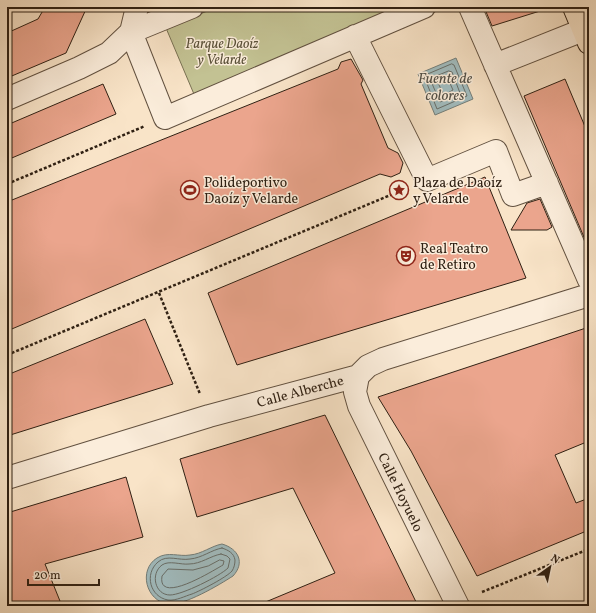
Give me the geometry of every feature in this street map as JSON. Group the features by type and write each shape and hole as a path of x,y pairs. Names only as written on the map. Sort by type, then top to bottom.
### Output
{"main road":[{"path":"574,7 586,37"}],"street":[{"path":"137,7 131,32 166,118 424,7"},
{"path":"7,99 79,68 109,53 131,32 192,7"},
{"path":"470,7 589,280"},
{"path":"355,36 427,180 496,151 513,195 547,183"},
{"path":"495,66 586,37"},
{"name":"Calle Alberche","path":"7,478 209,416 358,376 368,366 384,359 589,295"},
{"name":"Calle Hoyuelo","path":"358,376 355,392 358,406 458,606"}],"path":[{"path":"7,184 166,118"},
{"path":"7,355 159,293 427,180"},
{"path":"159,293 194,380"},
{"path":"482,592 589,549"}],"green space":[{"name":"Parque Daoíz y Velarde","path":"217,7 447,7 199,106 166,28"}],"water":[{"name":"Fuente de colores","path":"456,58 473,99 435,115 418,74"},
{"path":"222,544 233,549 238,557 239,566 233,576 201,594 183,602 168,604 160,602 154,597 147,584 146,577 151,563 157,558 165,555 194,554"}],"building":[{"path":"45,7 87,7 66,53 7,78 7,33 38,19"},
{"path":"484,7 540,7 540,11 492,26"},
{"name":"Polideportivo Daoíz y Velarde","path":"351,59 363,80 361,84 388,148 398,153 403,163 400,173 391,177 380,174 7,331 7,202 338,69 341,62"},
{"path":"565,79 589,136 589,249 524,96"},
{"path":"103,84 116,114 7,160 7,125"},
{"name":"Real Teatro de Retiro","path":"485,177 526,278 237,365 208,293"},
{"path":"540,199 552,227 547,230 511,230 527,203"},
{"path":"145,319 173,384 7,436 7,375"},
{"path":"589,327 589,441 555,455 576,503 589,498 589,530 477,576 411,451 378,397"},
{"path":"325,415 418,606 256,606 335,573 293,488 197,517 180,459"},
{"path":"126,477 143,537 45,564 62,606 7,606 7,513"}],"place":[{"name":"Polideportivo Daoíz y Velarde","path":"190,190"},
{"name":"Plaza de Daoíz y Velarde","path":"399,190"},
{"name":"Real Teatro de Retiro","path":"406,256"}]}
